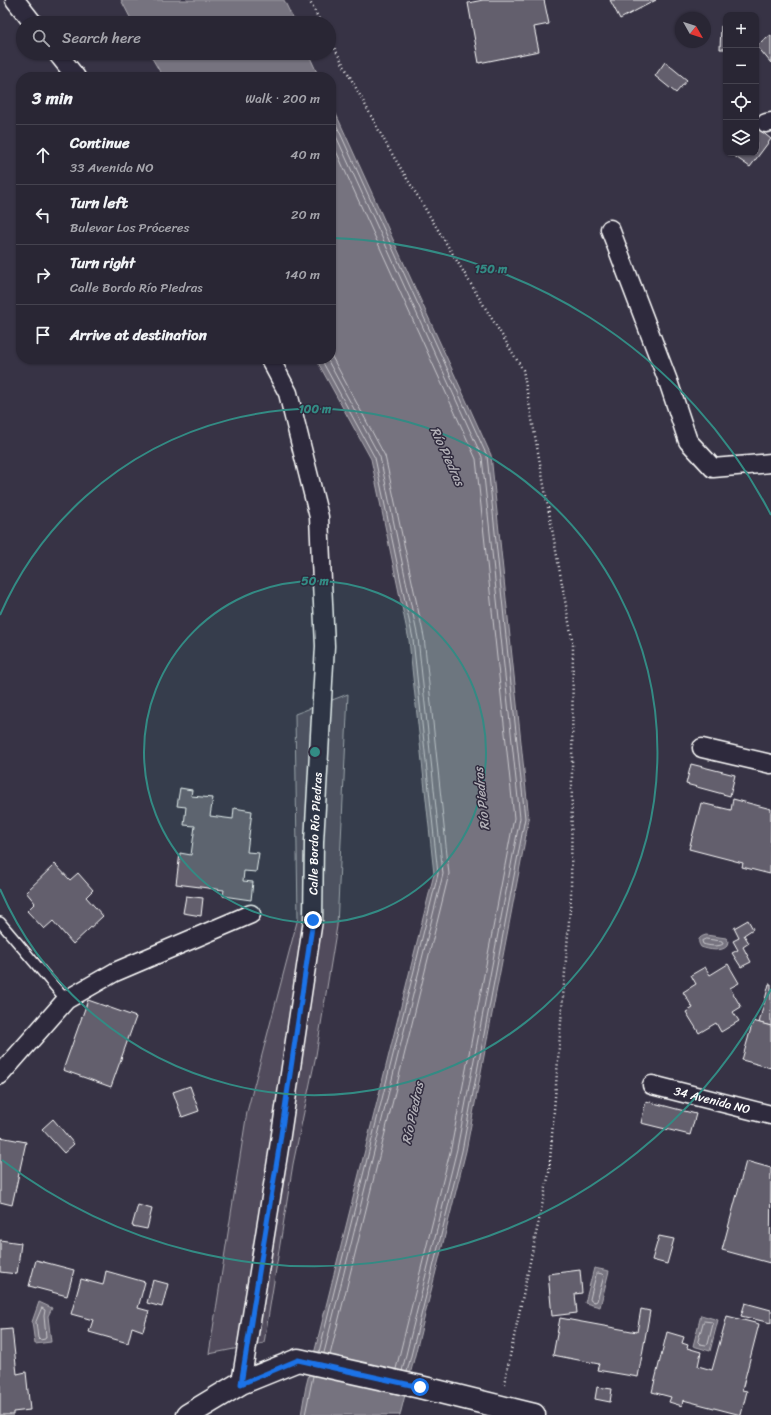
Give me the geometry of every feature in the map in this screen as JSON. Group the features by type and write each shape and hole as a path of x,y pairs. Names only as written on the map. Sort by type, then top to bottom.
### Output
{"street":[{"path":"15,0 28,16"},
{"path":"63,60 72,72"},
{"path":"610,229 668,381 688,441 713,468 771,463"},
{"name":"Calle Bordo Río Piedras","path":"241,1384 278,1156 313,920 314,842 325,646 319,517 288,393 273,364"},
{"path":"702,748 771,764"},
{"path":"0,1075 66,1000 115,972 251,914"},
{"name":"34 Avenida NO","path":"652,1086 771,1115"},
{"path":"188,1415 241,1384 298,1360 420,1387 498,1411 534,1415"}],"lane":[{"path":"0,922 66,1000"}],"path":[{"path":"308,0 317,16"},
{"path":"336,51 389,149 523,370 573,644 571,896 549,1173 498,1411"}],"shaded area":[{"path":"348,694 337,926 316,1055 293,1164 264,1343 209,1354 247,1112 298,918 295,714"}],"water":[{"path":"121,0 284,0 292,16 129,16"},
{"path":"153,60 311,60 317,72 160,72"},
{"name":"Río Piedras","path":"336,114 491,455 529,819 466,1151 400,1415 301,1415 306,1386 434,874 409,640 371,459 319,364 336,364"},
{"path":"706,935 726,938 728,941 727,946 719,950 711,950 701,947 699,940 701,937"},
{"path":"594,1268 609,1271 600,1307 585,1303"},
{"path":"39,1302 52,1308 48,1316 51,1342 35,1344 32,1322"},
{"path":"701,1315 718,1320 710,1351 693,1346"}],"building":[{"path":"483,0 544,0 549,24 534,27 539,51 479,63 468,3"},
{"path":"610,0 656,0 620,19"},
{"path":"721,26 723,26 723,49 720,49"},
{"path":"771,35 771,63 759,48 759,44"},
{"path":"665,62 687,80 676,93 655,76"},
{"path":"759,129 771,139 759,155"},
{"path":"734,156 758,156 750,167"},
{"path":"691,764 735,775 730,796 686,784"},
{"path":"180,788 192,790 191,796 213,798 210,816 233,819 234,808 252,811 247,852 259,853 256,872 244,871 243,881 253,882 251,900 223,896 224,890 176,884 180,853 191,855 195,826 184,825 186,807 177,806"},
{"path":"733,799 771,809 770,874 742,867 743,863 689,849 701,803 731,810"},
{"path":"55,864 70,880 78,873 93,890 86,897 103,916 73,944 53,921 44,929 27,911 35,903 26,892"},
{"path":"186,896 203,898 201,916 183,913"},
{"path":"748,920 753,929 744,935 749,943 743,947 751,962 741,967 732,953 738,950 733,941 739,938 734,928"},
{"path":"728,964 739,983 730,988 741,1007 733,1012 739,1021 721,1032 716,1023 699,1033 686,1012 693,1008 683,992 696,984 691,975 705,967 710,975"},
{"path":"769,984 771,984 771,1026 759,1023"},
{"path":"88,1000 136,1017 111,1087 63,1070"},
{"path":"753,1021 771,1026 771,1068 742,1060"},
{"path":"190,1086 199,1111 182,1117 173,1092"},
{"path":"646,1101 696,1114 690,1135 641,1123"},
{"path":"53,1119 74,1144 64,1153 42,1129"},
{"path":"0,1137 26,1142 12,1205 0,1202"},
{"path":"746,1161 771,1168 770,1263 722,1250"},
{"path":"138,1205 152,1209 147,1229 132,1226"},
{"path":"659,1236 674,1239 667,1264 652,1260"},
{"path":"0,1240 21,1243 17,1274 0,1272"},
{"path":"36,1260 74,1270 67,1296 29,1286"},
{"path":"580,1270 582,1293 575,1294 577,1313 552,1316 548,1274"},
{"path":"106,1271 145,1282 138,1308 149,1311 143,1331 132,1327 128,1343 89,1332 93,1320 71,1314 81,1279 103,1285"},
{"path":"153,1280 168,1284 162,1307 147,1303"},
{"path":"745,1303 771,1310 771,1323 741,1316"},
{"path":"641,1309 650,1311 638,1377 597,1370 599,1364 553,1355 560,1318 637,1332"},
{"path":"727,1316 759,1324 742,1390 747,1391 741,1415 683,1400 682,1406 669,1402 671,1397 652,1392 667,1332 684,1337 682,1343 688,1345 687,1348 701,1352 698,1366 712,1370"},
{"path":"12,1329 17,1374 26,1372 30,1410 13,1412 13,1415 0,1415 0,1330"},
{"path":"597,1387 612,1389 610,1402 595,1399"}],"route":[{"path":"313,920 279,1148 241,1384 298,1360 420,1387"}]}
